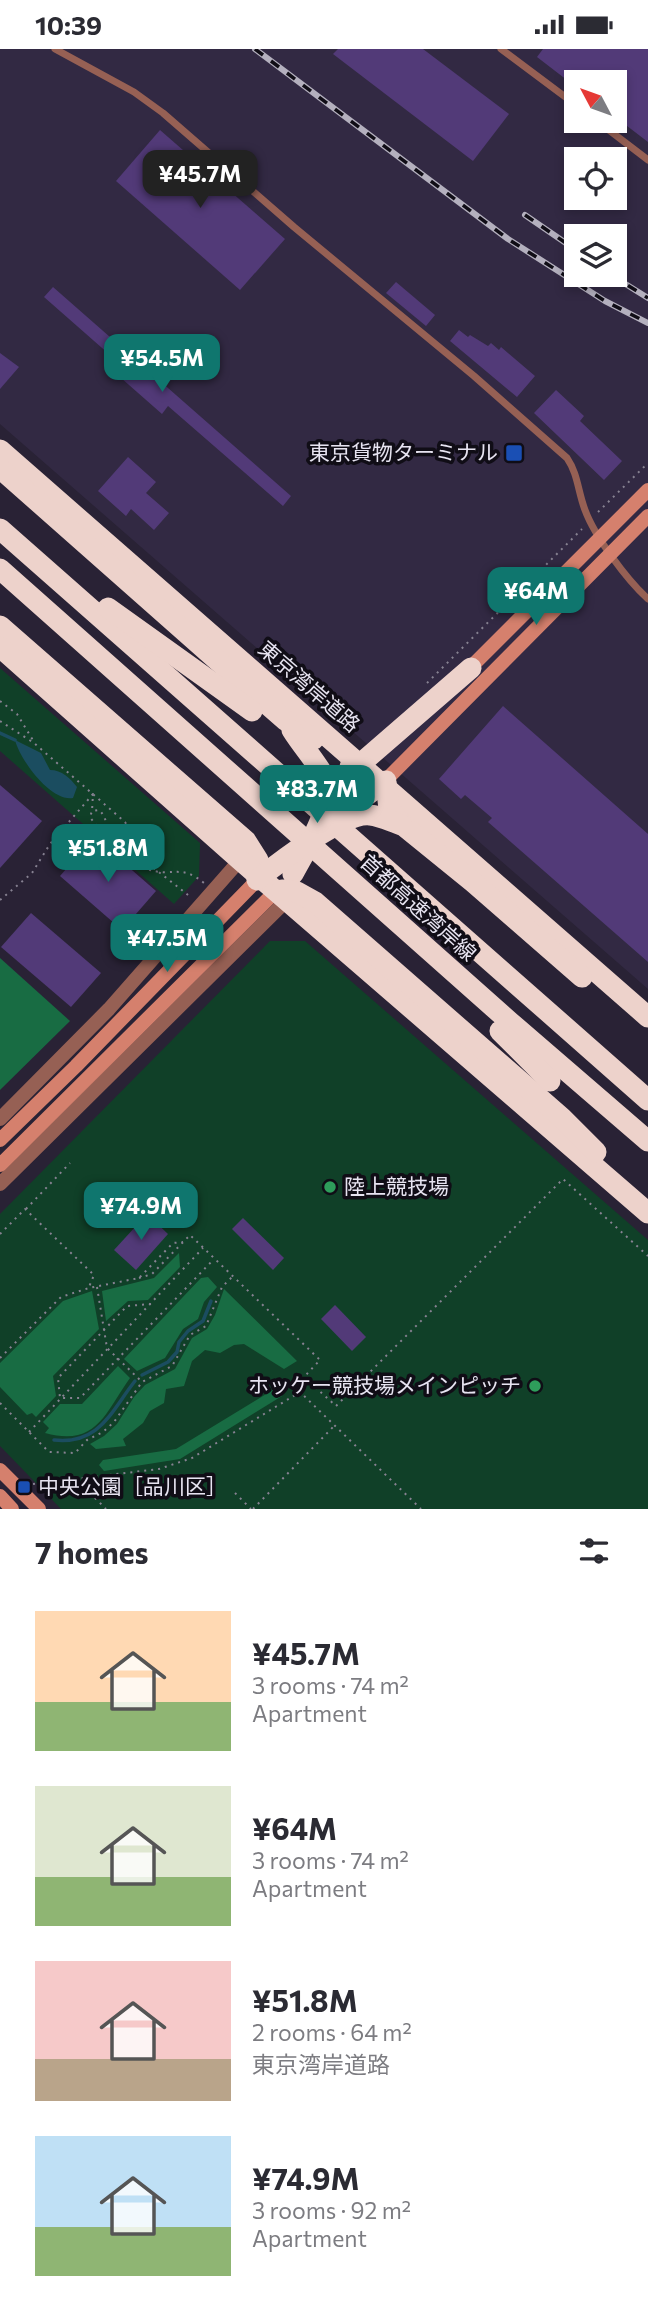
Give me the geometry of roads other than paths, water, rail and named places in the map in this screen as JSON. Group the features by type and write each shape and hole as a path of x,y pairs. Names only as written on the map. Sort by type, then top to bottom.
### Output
{"highway":[{"name":"東京湾岸道路","path":"0,450 648,1017"},
{"path":"0,469 285,720 303,730 342,763 354,768 471,668"},
{"path":"2,531 21,542 158,645 252,711"},
{"name":"首都高速湾岸線","path":"2,531 648,1100"},
{"name":"首都高速湾岸線","path":"0,569 648,1142"},
{"path":"0,626 243,850 272,891 648,1213"},
{"path":"0,647 258,860 272,891"},
{"path":"285,720 324,777 327,795 309,869 309,884 315,902"},
{"path":"386,781 389,809 404,826 648,1033"},
{"path":"272,891 320,832 386,781"},
{"path":"293,874 347,789"},
{"path":"243,850 272,848 359,816 370,815 404,826"},
{"path":"272,891 290,890 315,902 562,1118 648,1206"},
{"path":"371,899 550,1081"}],"street":[{"path":"347,789 648,490"},
{"path":"386,781 648,516"},
{"path":"0,1119 109,1009 243,850"},
{"path":"0,1140 80,1072 293,874"},
{"path":"0,1165 80,1072 272,891"},
{"path":"0,1184 272,891"},
{"path":"0,1470 39,1509"},
{"path":"0,1496 12,1509"}],"lane":[{"path":"55,49 134,92 163,113 567,458 576,475 583,507 589,519 625,574 648,599"},
{"path":"502,49 564,96"},
{"path":"613,133 648,160"}],"water":[{"path":"15,740 41,753 50,770 62,773 72,781 77,787 73,798 64,797 46,787 23,758"}],"waterway":[{"path":"0,733 15,740"},
{"path":"142,1375 168,1362 177,1352 179,1342 188,1331 203,1321 211,1301"},
{"path":"54,1440 70,1440 94,1431 103,1424 135,1381"}],"railway":[{"path":"255,49 508,239 605,301 648,323"},
{"path":"525,215 564,242"},
{"path":"627,285 648,298"}],"place":[{"name":"東京貨物ターミナル","path":"514,453"},
{"name":"陸上競技場","path":"330,1187"},
{"name":"ホッケー競技場メインピッチ","path":"535,1386"},
{"name":"中央公園［品川区］","path":"24,1487"}]}
